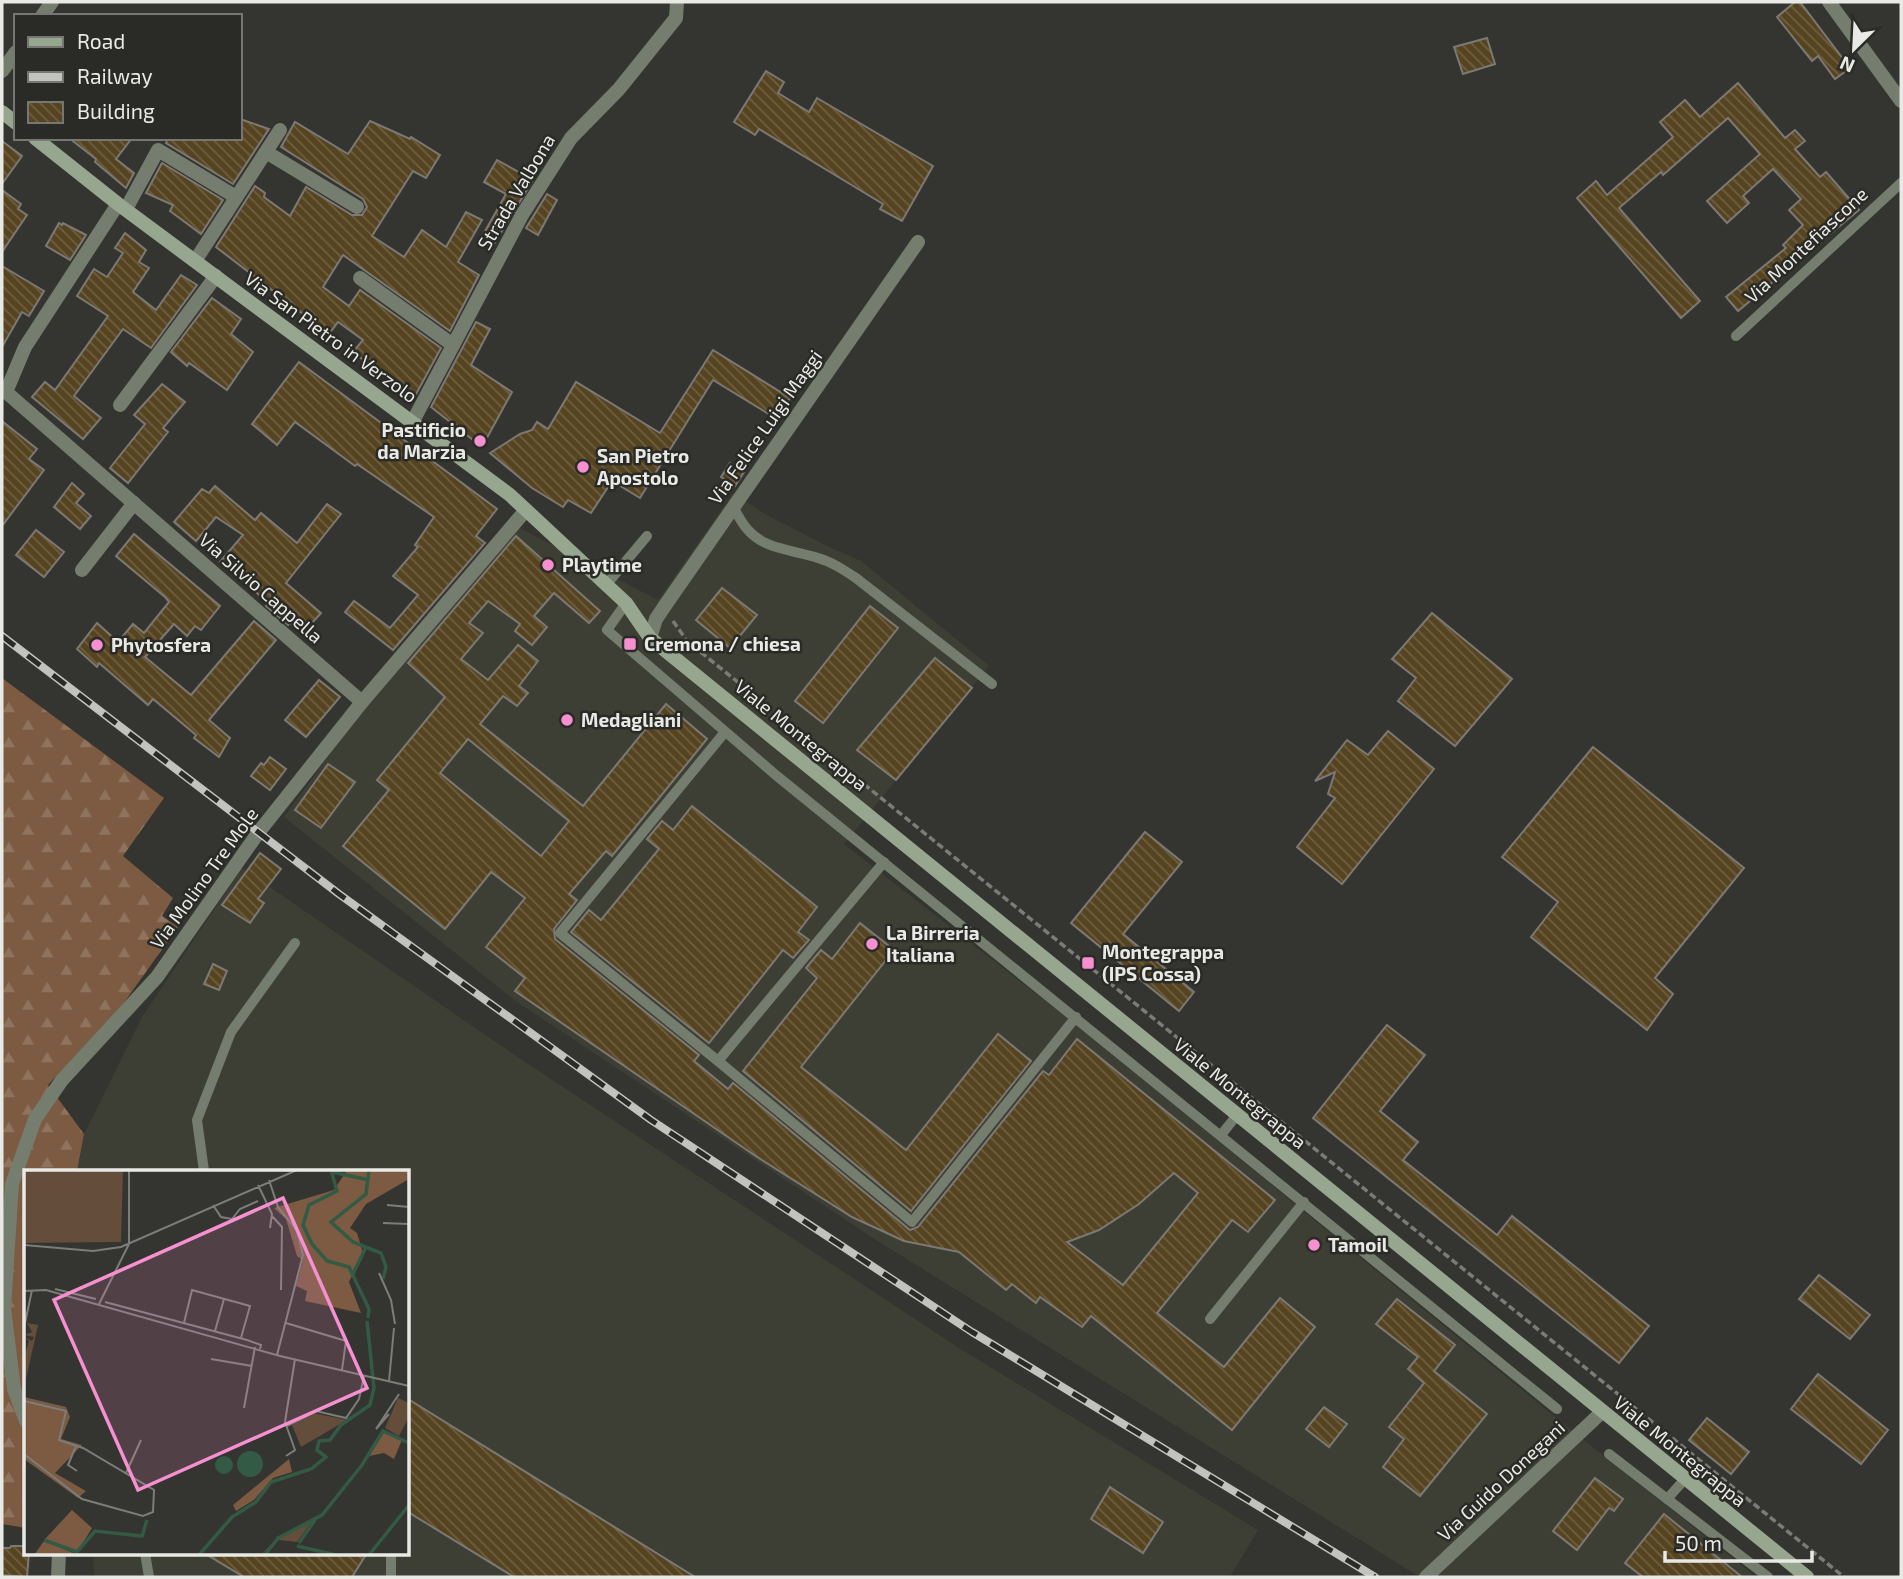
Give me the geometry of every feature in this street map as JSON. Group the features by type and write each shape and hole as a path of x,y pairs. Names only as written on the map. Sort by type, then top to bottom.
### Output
{"main road":[{"name":"Via San Pietro in Verzolo","path":"38,140 122,207 510,495 626,603 650,638"},
{"name":"Viale Montegrappa","path":"650,638 1807,1577"}],"street":[{"name":"Strada Valbona","path":"413,421 522,215 571,138 619,89 676,18 677,2"},
{"path":"1829,2 1901,101"},
{"path":"2,71 14,55"},
{"path":"195,261 280,130"},
{"name":"Via Silvio Cappella","path":"236,197 158,150 25,347 4,395 134,503 362,702"},
{"path":"266,152 357,207"},
{"name":"Via Felice Luigi Maggi","path":"650,638 656,619 664,607 918,242"},
{"path":"120,405 216,276"},
{"path":"360,278 453,345"},
{"path":"82,570 134,503"},
{"name":"Via Molino Tre Mole","path":"24,1416 14,1389 4,1308 12,1184 36,1119 62,1080 157,976 258,833 362,702 526,510"},
{"name":"Via Guido Donegani","path":"1426,1577 1602,1412"},
{"path":"58,1577 59,1554"}],"lane":[{"name":"Via Montefiascone","path":"1736,336 1901,183"},
{"path":"733,507 748,532 764,543 817,557 840,567 992,684"},
{"path":"606,585 648,536"},
{"path":"626,603 607,630 725,733 1557,1409"},
{"path":"725,733 560,933 912,1222 1076,1017"},
{"path":"718,1061 884,862"},
{"path":"204,1170 197,1120 230,1032 295,943"},
{"path":"1221,1135 1237,1115"},
{"path":"1210,1319 1304,1202"},
{"path":"1609,1454 1768,1577"},
{"path":"1667,1499 1685,1479"},
{"path":"145,1554 149,1577"},
{"path":"391,1554 391,1577"}],"path":[{"path":"664,607 687,641 1844,1577"}],"shaded area":[{"path":"733,493 765,514 861,561 989,666 844,844 1076,1025 1565,1425 1756,1577 1420,1577 876,1240 517,1002 284,817 376,691 516,526 658,600"},
{"path":"242,868 522,1060 959,1348 1258,1530 1230,1577 94,1577 93,1554 410,1554 410,1170 77,1170 84,1134 142,1017"}],"green space":[{"path":"2,678 164,798 123,856 173,898 162,916 178,927 123,1004 48,1085 84,1134 77,1170 24,1170 24,1528 2,1524"}],"building":[{"path":"1795,2 1800,2 1850,68 1835,79 1818,56 1812,61 1777,17"},
{"path":"1487,38 1495,64 1463,74 1454,47"},
{"path":"766,71 784,82 778,93 809,112 817,98 933,166 902,221 880,209 883,204 759,129 755,135 734,122"},
{"path":"1738,83 1785,138 1795,130 1805,141 1795,149 1820,177 1826,172 1859,210 1738,311 1726,297 1786,248 1783,245 1803,225 1789,210 1801,199 1773,169 1743,196 1749,203 1727,223 1707,201 1760,154 1728,118 1663,175 1661,172 1619,208 1700,301 1681,318 1577,198 1596,181 1607,195 1673,137 1660,122 1685,100 1700,117"},
{"path":"242,120 269,129 233,184 166,143 167,140 242,140"},
{"path":"370,121 410,139 411,137 440,155 426,178 413,171 372,236 404,257 422,230 446,247 466,212 482,220 458,262 479,275 450,331 343,255 323,287 349,306 360,290 441,348 415,396 411,397 353,352 363,340 338,322 329,334 216,247 255,186 265,193 264,197 290,216 306,187 352,215 362,215 367,207 363,199 281,147 295,122 348,154"},
{"path":"72,140 130,140 116,159 134,173 126,188 95,162 96,159"},
{"path":"2,141 22,156 2,184"},
{"path":"497,160 533,180 491,249 479,242 506,194 484,182"},
{"path":"162,163 223,200 201,234 170,211 173,205 146,193"},
{"path":"2,190 21,204 18,209 27,215 2,252"},
{"path":"547,194 557,200 538,235 526,228"},
{"path":"59,223 86,235 70,260 46,246"},
{"path":"125,233 146,250 139,262 149,268 133,292 156,310 181,275 197,285 151,348 123,329 74,396 101,418 83,439 32,397 45,382 55,390 108,316 77,296 94,269 107,277 123,253 115,248"},
{"path":"2,266 44,291 29,316 22,312 2,347"},
{"path":"212,298 241,319 231,334 253,352 227,390 189,363 187,366 171,352"},
{"path":"476,322 490,329 471,365 512,392 482,447 431,407"},
{"path":"713,350 790,398 777,419 713,380 640,498 612,481 591,513 568,500 563,507 532,488 490,453 520,434 532,430 537,422 548,429 576,382 660,433"},
{"path":"299,362 497,509 476,536 485,543 393,650 345,612 354,601 390,628 418,595 393,576 418,547 415,545 434,517 357,464 355,466 295,422 277,445 252,424"},
{"path":"162,384 185,402 163,428 168,432 128,483 110,468 145,424 134,415"},
{"path":"2,421 37,449 29,459 44,470 2,526"},
{"path":"730,463 744,472 735,486 721,477"},
{"path":"72,483 84,494 76,503 91,516 80,529 54,507"},
{"path":"215,486 255,520 261,513 297,543 327,504 341,514 286,583 321,613 303,633 290,623 288,625 266,606 268,604 257,593 220,562 243,535 216,517 196,541 174,522 202,489 209,493"},
{"path":"36,530 64,552 44,577 16,555"},
{"path":"134,534 220,606 201,630 195,626 187,636 174,624 145,657 191,695 254,621 276,640 209,720 230,738 219,757 194,738 196,735 153,699 148,705 99,663 97,667 77,649 97,623 118,642 133,624 144,633 169,602 116,556"},
{"path":"516,536 600,611 589,623 554,593 534,616 547,627 532,645 515,631 520,624 488,601 469,623 483,633 461,659 488,680 518,645 538,661 519,686 528,693 517,706 503,696 480,724 583,806 666,704 707,739 612,856 606,851 569,894 577,900 554,929 555,939 699,1055 694,1061 728,1089 733,1083 910,1230 918,1227 1043,1071 1049,1075 1077,1039 1275,1200 1248,1232 1232,1220 1157,1313 1224,1367 1280,1298 1315,1327 1232,1430 1091,1316 1082,1327 1040,1297 1036,1303 1012,1284 1006,1290 959,1252 904,1241 852,1217 757,1157 515,991 525,978 486,947 525,898 491,872 445,929 343,846 389,790 377,780 445,697 408,663","holes":["468,739 569,821 541,856 440,773","1174,1173 1198,1193 1123,1285 1067,1242 1099,1230 1139,1204"]},
{"path":"722,588 757,615 730,648 696,620"},
{"path":"870,606 898,628 823,723 795,701"},
{"path":"1432,613 1512,679 1455,746 1398,701 1416,678 1392,659"},
{"path":"935,658 972,688 896,780 857,750"},
{"path":"319,680 340,697 306,737 285,720"},
{"path":"1388,731 1434,769 1342,884 1297,847 1335,798 1328,794 1335,772 1315,781 1347,740 1368,755"},
{"path":"1593,747 1744,868 1655,978 1673,994 1647,1030 1531,937 1558,902 1502,857"},
{"path":"270,757 286,769 270,790 251,776 261,763 264,765"},
{"path":"328,764 355,782 321,828 295,810"},
{"path":"692,806 817,907 798,932 809,940 793,958 783,950 709,1043 571,932 589,910 601,920 659,849 647,839 662,821 673,830"},
{"path":"1145,832 1182,862 1123,934 1194,992 1179,1011 1071,923"},
{"path":"260,853 281,869 258,899 264,903 250,923 222,905"},
{"path":"860,923 894,950 801,1067 906,1150 998,1034 1031,1061 911,1211 743,1071 817,978 806,968 821,950 832,959"},
{"path":"213,964 227,971 219,990 204,984"},
{"path":"1387,1025 1425,1055 1380,1111 1418,1142 1403,1160 1497,1235 1512,1216 1649,1326 1619,1363 1313,1118"},
{"path":"1819,1275 1870,1315 1850,1339 1799,1299"},
{"path":"1397,1299 1455,1345 1434,1371 1487,1414 1420,1496 1383,1467 1404,1439 1389,1427 1424,1383 1408,1369 1418,1357 1376,1324"},
{"path":"1818,1374 1888,1430 1861,1464 1791,1409"},
{"path":"410,1400 695,1577 514,1577 410,1513"},
{"path":"1324,1407 1347,1424 1329,1447 1306,1429"},
{"path":"1707,1418 1749,1452 1731,1474 1689,1440"},
{"path":"1595,1478 1623,1499 1614,1511 1609,1508 1577,1550 1553,1531"},
{"path":"1110,1487 1163,1522 1143,1553 1091,1519"},
{"path":"1664,1514 1742,1577 1643,1577 1625,1563"},
{"path":"24,1546 24,1554 29,1554 27,1577 2,1575 2,1548"},
{"path":"206,1554 366,1554 352,1577 244,1577"}],"railway":[{"path":"2,636 339,894 651,1120 972,1332 1375,1577"}],"place":[{"name":"Pastificio da Marzia","path":"480,441"},
{"name":"San Pietro Apostolo","path":"583,467"},
{"name":"Playtime","path":"548,565"},
{"name":"Cremona / chiesa","path":"630,644"},
{"name":"Phytosfera","path":"97,645"},
{"name":"Medagliani","path":"567,720"},
{"name":"La Birreria Italiana","path":"872,944"},
{"name":"Montegrappa (IPS Cossa)","path":"1088,963"},
{"name":"Tamoil","path":"1314,1245"}]}
